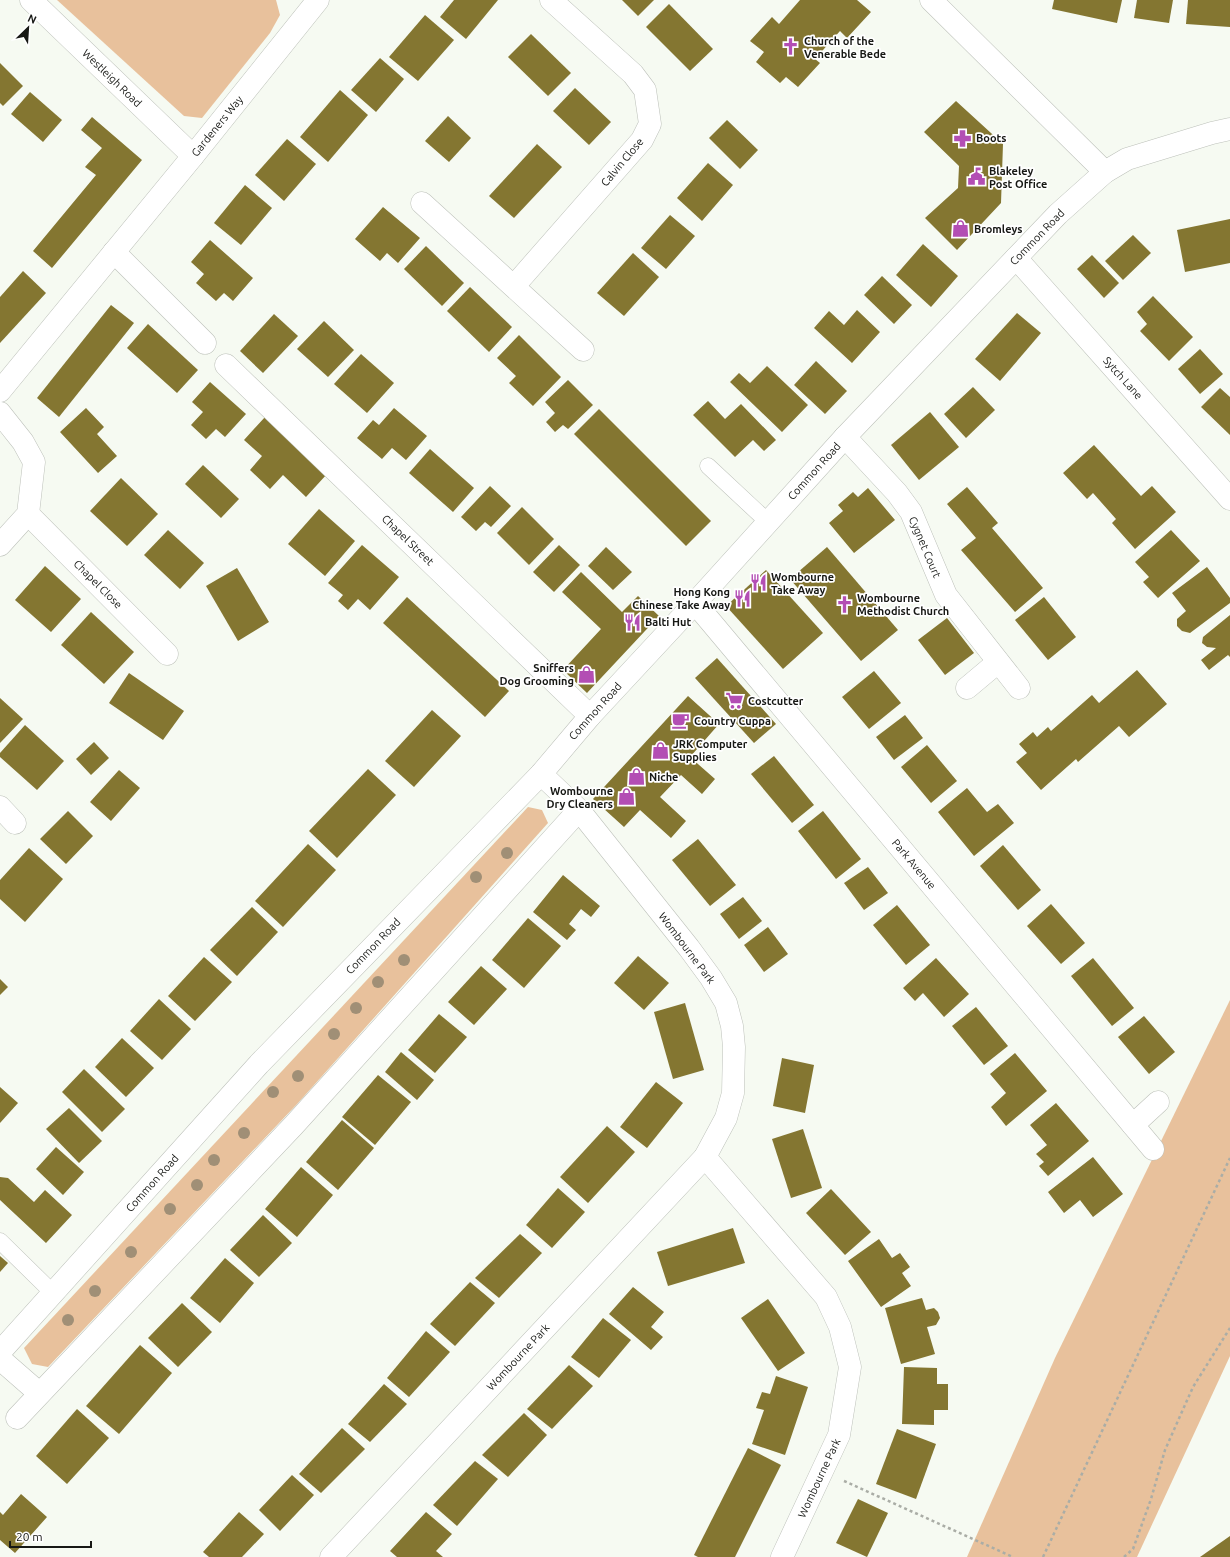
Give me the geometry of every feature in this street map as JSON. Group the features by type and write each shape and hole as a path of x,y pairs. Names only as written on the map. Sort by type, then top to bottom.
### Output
{"street":[{"name":"Westleigh Road","path":"31,0 193,156"},
{"name":"Calvin Close","path":"514,286 642,140 650,124 645,90 633,74 551,0"},
{"path":"931,0 1105,172"},
{"name":"Gardeners Way","path":"0,391 193,156 310,3"},
{"name":"Common Road","path":"0,1352 259,1064 541,774 590,716 695,603 845,437 948,327 1058,214 1105,172 1127,159 1230,129"},
{"path":"422,203 583,350"},
{"path":"114,252 205,344"},
{"name":"Sytch Lane","path":"1016,258 1230,499"},
{"name":"Chapel Street","path":"226,365 590,716"},
{"path":"0,414 23,442 34,462 28,514 0,546"},
{"name":"Cygnet Court","path":"845,437 897,493 911,512 946,595 1019,688"},
{"name":"Chapel Close","path":"28,514 167,654"},
{"name":"Park Avenue","path":"695,603 1153,1149"},
{"path":"967,688 998,662"},
{"name":"Wombourne Park","path":"331,1557 705,1157 726,1118 733,1093 734,1047 732,1026 726,1003 711,978 689,948 579,810 541,774"},
{"path":"0,808 15,823"},
{"path":"17,1418 294,1125 579,810"},
{"path":"1133,1125 1158,1102"},
{"name":"Wombourne Park","path":"705,1157 826,1297 840,1327 850,1367 839,1435 782,1557"},
{"path":"0,1360 39,1393"}],"lane":[{"path":"708,466 768,522"},
{"path":"0,1241 53,1293"}],"path":[{"path":"1043,1557 1230,1158"},
{"path":"1124,1557 1133,1549 1151,1499 1165,1450 1193,1387 1230,1328"},
{"path":"822,1471 1013,1557"}],"shaded area":[{"path":"57,0 276,0 280,15 270,33 202,118 184,116"},
{"path":"528,807 542,810 548,823 298,1103 48,1367 32,1364 24,1348"},
{"path":"1230,1000 1230,1356 1137,1557 967,1557 1055,1358"}],"building":[{"path":"454,0 498,0 466,39 440,17"},
{"path":"622,0 654,0 638,16"},
{"name":"Church of the Venerable Bede","path":"800,0 857,0 871,12 847,38 840,31 815,59 820,63 798,87 786,77 780,83 756,62 764,52 750,41 772,17 779,24"},
{"path":"1054,0 1122,0 1117,23 1052,9"},
{"path":"1137,0 1173,0 1169,23 1134,18"},
{"path":"1188,0 1230,0 1230,27 1186,24"},
{"path":"669,4 713,49 690,71 646,27"},
{"path":"425,15 454,40 418,81 389,57"},
{"path":"531,34 571,73 548,96 508,57"},
{"path":"380,58 404,79 376,112 351,90"},
{"path":"0,63 23,86 3,106 0,103"},
{"path":"575,88 611,122 589,145 553,111"},
{"path":"340,90 368,115 328,162 300,137"},
{"path":"30,92 62,120 43,142 11,114"},
{"path":"956,101 1003,144 1001,203 957,250 925,218 958,188 959,166 924,132"},
{"path":"448,116 471,138 449,162 425,141"},
{"path":"92,117 142,160 52,268 33,251 96,175 85,167 102,148 81,130"},
{"path":"727,120 758,150 740,169 709,138"},
{"path":"287,139 316,164 284,201 255,175"},
{"path":"537,144 562,167 514,218 489,196"},
{"path":"708,163 733,185 702,221 677,198"},
{"path":"245,185 272,208 241,245 214,223"},
{"path":"383,207 420,238 398,263 387,253 380,261 355,239"},
{"path":"670,215 695,236 666,269 641,248"},
{"path":"1230,219 1230,263 1185,272 1177,230"},
{"path":"1133,235 1151,253 1123,280 1105,261"},
{"path":"210,240 253,278 233,301 224,293 216,301 196,283 204,274 191,262"},
{"path":"923,244 958,276 931,307 896,275"},
{"path":"426,246 464,283 442,306 404,269"},
{"path":"633,253 659,277 624,316 597,293"},
{"path":"1092,255 1119,283 1104,298 1077,269"},
{"path":"23,271 46,293 0,343 0,297"},
{"path":"882,276 912,305 894,324 864,295"},
{"path":"470,287 512,327 489,352 447,311"},
{"path":"1153,296 1193,337 1169,361 1140,331 1147,324 1137,312"},
{"path":"111,305 134,323 59,417 37,398"},
{"path":"857,310 880,332 852,363 814,328 829,311 844,325"},
{"path":"1017,313 1041,333 1000,381 975,359"},
{"path":"274,314 298,336 263,373 240,351"},
{"path":"324,321 354,350 328,377 297,349"},
{"path":"148,324 198,370 177,393 127,348"},
{"path":"519,335 561,377 533,406 509,383 516,376 497,358"},
{"path":"1200,349 1223,374 1200,394 1178,369"},
{"path":"361,354 394,383 367,413 334,384"},
{"path":"816,361 847,391 825,414 794,385"},
{"path":"767,366 808,405 782,432 730,382 739,373 750,383"},
{"path":"568,380 593,405 568,429 563,425 555,432 546,422 555,413 545,402"},
{"path":"210,382 246,414 225,437 216,429 206,439 191,425 203,412 192,402"},
{"path":"973,387 995,410 966,438 944,414"},
{"path":"1220,388 1230,397 1230,435 1201,407"},
{"path":"708,401 725,419 741,404 776,440 764,451 753,440 735,457 693,415"},
{"path":"86,408 104,427 97,434 117,456 98,473 60,432"},
{"path":"394,408 427,436 406,460 392,448 382,459 357,438 373,420 379,425"},
{"path":"599,409 711,521 686,546 574,434"},
{"path":"930,412 959,447 919,480 891,445"},
{"path":"265,417 327,474 306,497 283,475 270,489 250,470 262,456 244,440"},
{"path":"1094,445 1141,496 1152,486 1176,512 1135,549 1112,523 1116,519 1093,493 1087,499 1063,473"},
{"path":"430,449 474,488 453,512 409,473"},
{"path":"203,465 239,499 221,518 185,484"},
{"path":"121,478 158,514 127,546 90,511"},
{"path":"490,486 511,506 491,527 485,522 476,531 461,517"},
{"path":"967,487 998,523 992,528 1043,588 1015,612 961,550 976,538 947,504"},
{"path":"868,488 895,520 854,553 829,523 843,511 838,505 853,492 858,497"},
{"path":"522,507 554,539 529,565 497,533"},
{"path":"319,509 355,541 325,576 288,544"},
{"path":"168,530 204,563 180,589 144,555"},
{"path":"1171,530 1200,561 1158,598 1143,582 1149,577 1135,562"},
{"path":"362,545 399,577 370,610 358,599 348,610 338,601 343,595 328,583"},
{"path":"559,545 580,565 554,592 533,572"},
{"path":"606,547 632,572 613,590 588,566"},
{"name":"Wombourne Methodist Church","path":"827,547 898,630 861,661 790,579"},
{"path":"45,566 81,599 51,632 15,600"},
{"path":"1207,567 1230,598 1230,603 1190,633 1182,631 1177,626 1177,619 1186,611 1172,593"},
{"path":"237,568 269,622 238,641 206,586"},
{"path":"766,570 823,633 783,669 726,606"},
{"path":"581,572 622,612 638,596 659,616 587,693 563,670 601,629 562,592"},
{"path":"407,597 509,691 485,717 383,623"},
{"path":"1044,597 1076,637 1048,660 1015,620"},
{"path":"91,612 134,652 104,684 61,645"},
{"path":"1230,615 1230,657 1228,655 1209,670 1201,660 1216,648 1207,647 1202,643 1203,637"},
{"path":"947,618 974,653 945,675 918,640"},
{"name":"Costcutter","path":"717,658 776,724 754,743 695,678"},
{"path":"1137,670 1167,704 1129,737 1119,726 1078,762 1076,759 1041,790 1016,762 1027,753 1019,744 1033,732 1037,737 1048,727 1051,731 1092,695 1099,703"},
{"path":"874,671 901,703 869,729 842,697"},
{"path":"129,673 184,711 163,740 109,703"},
{"path":"688,696 719,724 690,757 715,779 702,794 681,775 660,797 686,821 671,838 640,810 624,827 593,799"},
{"path":"0,698 23,719 0,743"},
{"path":"432,710 461,736 414,787 385,761"},
{"path":"905,715 923,738 894,760 876,737"},
{"path":"25,725 64,761 37,790 0,757 0,753"},
{"path":"94,742 109,758 91,775 76,759"},
{"path":"927,745 957,781 931,803 901,767"},
{"path":"774,756 814,805 792,823 751,774"},
{"path":"368,769 396,795 337,858 309,831"},
{"path":"119,770 140,788 111,821 90,802"},
{"path":"967,788 987,812 998,804 1014,823 974,856 938,812"},
{"path":"68,811 93,836 66,864 40,839"},
{"path":"823,811 861,859 836,879 798,831"},
{"path":"698,839 736,885 710,906 672,860"},
{"path":"308,844 336,870 283,927 255,901"},
{"path":"1003,845 1041,890 1018,910 980,866"},
{"path":"29,848 63,879 25,922 0,899 0,880"},
{"path":"868,867 888,893 864,910 844,883"},
{"path":"563,875 600,906 591,917 581,909 569,924 576,930 567,940 533,912"},
{"path":"743,897 762,921 739,939 720,914"},
{"path":"1051,904 1085,943 1061,964 1027,926"},
{"path":"897,905 930,945 906,965 873,925"},
{"path":"252,907 278,932 237,976 210,950"},
{"path":"528,918 561,946 524,988 492,960"},
{"path":"768,927 788,954 764,972 744,945"},
{"path":"638,956 669,983 644,1010 614,983"},
{"path":"204,957 232,982 195,1021 168,996"},
{"path":"936,958 969,994 944,1017 923,993 915,1001 903,988"},
{"path":"1093,958 1134,1008 1112,1026 1071,976"},
{"path":"481,966 507,989 474,1025 448,1002"},
{"path":"0,979 8,987 0,995"},
{"path":"159,999 191,1029 162,1060 130,1031"},
{"path":"685,1003 704,1070 673,1079 654,1012"},
{"path":"976,1007 1008,1046 984,1065 952,1026"},
{"path":"439,1014 467,1037 435,1073 408,1050"},
{"path":"1144,1016 1175,1052 1149,1074 1118,1037"},
{"path":"122,1038 154,1068 126,1097 95,1067"},
{"path":"401,1052 434,1080 417,1100 385,1072"},
{"path":"1015,1053 1047,1091 1006,1126 991,1107 1006,1093 990,1074"},
{"path":"782,1058 814,1065 805,1113 773,1106"},
{"path":"84,1069 125,1109 102,1132 62,1092"},
{"path":"378,1075 411,1102 375,1145 342,1117"},
{"path":"656,1082 683,1103 647,1148 620,1127"},
{"path":"0,1087 18,1103 0,1123"},
{"path":"1056,1103 1089,1141 1048,1176 1039,1166 1044,1162 1036,1154 1047,1145 1030,1125"},
{"path":"69,1108 102,1141 79,1163 46,1129"},
{"path":"342,1120 374,1148 338,1190 306,1162"},
{"path":"607,1126 635,1152 588,1203 560,1177"},
{"path":"803,1129 822,1188 791,1198 772,1139"},
{"path":"56,1147 84,1172 63,1195 36,1169"},
{"path":"1093,1157 1123,1194 1093,1217 1080,1200 1064,1213 1048,1192"},
{"path":"301,1167 333,1195 297,1237 265,1209"},
{"path":"0,1177 8,1178 34,1202 45,1190 72,1215 46,1243 0,1200"},
{"path":"558,1188 585,1212 552,1248 526,1225"},
{"path":"831,1189 871,1232 845,1255 806,1213"},
{"path":"263,1215 292,1243 259,1277 230,1250"},
{"path":"733,1228 745,1263 668,1286 657,1252"},
{"path":"520,1234 542,1253 499,1298 475,1278"},
{"path":"879,1239 892,1258 900,1253 910,1267 902,1273 911,1286 881,1307 848,1261"},
{"path":"0,1256 8,1263 0,1272"},
{"path":"225,1258 254,1283 220,1323 190,1298"},
{"path":"470,1282 495,1303 455,1346 430,1324"},
{"path":"633,1287 664,1312 651,1327 663,1337 651,1350 609,1314"},
{"path":"922,1298 926,1310 934,1308 938,1312 940,1318 936,1325 927,1327 935,1354 901,1364 885,1308"},
{"path":"768,1299 805,1353 778,1371 741,1318"},
{"path":"182,1303 212,1332 178,1367 148,1338"},
{"path":"603,1318 631,1340 599,1378 571,1357"},
{"path":"426,1331 450,1352 409,1397 387,1378"},
{"path":"140,1345 172,1373 119,1434 86,1406"},
{"path":"569,1365 593,1386 552,1429 527,1409"},
{"path":"904,1367 937,1368 937,1384 948,1384 948,1410 934,1410 934,1425 902,1424"},
{"path":"776,1376 808,1387 785,1455 752,1444 764,1410 756,1408 762,1392 770,1394"},
{"path":"384,1384 407,1404 370,1442 348,1424"},
{"path":"77,1409 109,1438 67,1484 36,1456"},
{"path":"524,1413 547,1435 508,1477 482,1455"},
{"path":"342,1428 365,1449 321,1493 299,1474"},
{"path":"897,1429 936,1444 916,1499 876,1484"},
{"path":"748,1448 781,1465 735,1557 698,1557 694,1555"},
{"path":"475,1461 498,1479 457,1526 433,1505"},
{"path":"292,1475 314,1495 280,1531 259,1510"},
{"path":"21,1494 47,1517 15,1553 0,1540 0,1512 3,1515"},
{"path":"858,1499 888,1513 867,1557 836,1543"},
{"path":"239,1512 264,1534 242,1557 209,1557 203,1552"},
{"path":"426,1512 452,1534 436,1551 443,1557 397,1557 390,1551"},
{"path":"1230,1536 1230,1557 1200,1557"}],"place":[{"name":"Church of the Venerable Bede","path":"791,47"},
{"name":"Boots","path":"963,138"},
{"name":"Blakeley Post Office","path":"976,177"},
{"name":"Bromleys","path":"961,229"},
{"name":"Wombourne Take Away","path":"758,583"},
{"name":"Hong Kong Chinese Take Away","path":"743,598"},
{"name":"Wombourne Methodist Church","path":"844,604"},
{"name":"Balti Hut","path":"632,622"},
{"name":"Sniffers Dog Grooming","path":"587,674"},
{"name":"Costcutter","path":"735,701"},
{"name":"Country Cuppa","path":"681,721"},
{"name":"JRK Computer Supplies","path":"660,750"},
{"name":"Niche","path":"636,777"},
{"name":"Wombourne Dry Cleaners","path":"626,797"}]}
